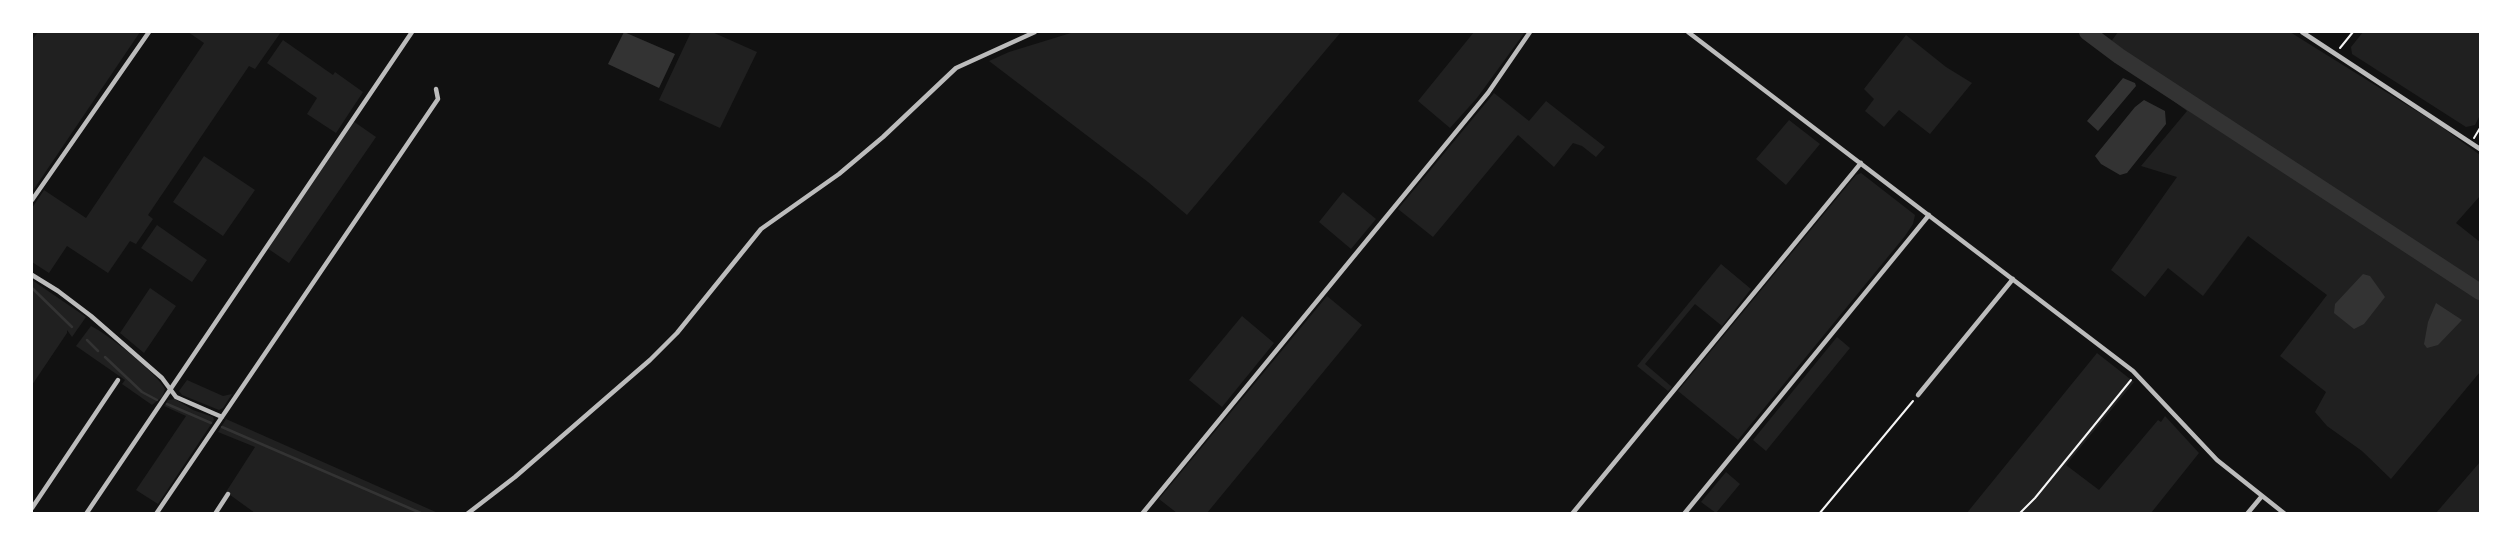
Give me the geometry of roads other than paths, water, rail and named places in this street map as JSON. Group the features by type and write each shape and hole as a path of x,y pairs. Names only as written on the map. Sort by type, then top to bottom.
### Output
{"street":[{"path":"32,200 149,32"},
{"path":"86,513 412,32"},
{"path":"467,513 524,469 650,360 677,332 761,229 839,174 957,68 1035,32"},
{"path":"1142,513 1488,93 1530,32"},
{"path":"1688,32 2136,374 2217,460 2285,513"},
{"path":"2302,32 2480,149"},
{"path":"156,513 438,99 436,89"},
{"path":"1572,513 1861,163"},
{"path":"1684,513 1929,215"},
{"path":"32,275 91,316 171,387 176,397 222,417"},
{"path":"1918,395 2013,279"},
{"path":"32,508 118,380"},
{"path":"215,513 228,494"},
{"path":"2247,513 2262,496"}],"waterway":[{"path":"2087,32 2119,56 2480,292"},
{"path":"32,288 72,327"},
{"path":"87,340 98,351"},
{"path":"105,357 142,392 157,400"},
{"path":"167,404 211,423"},
{"path":"222,427 423,514"}]}
